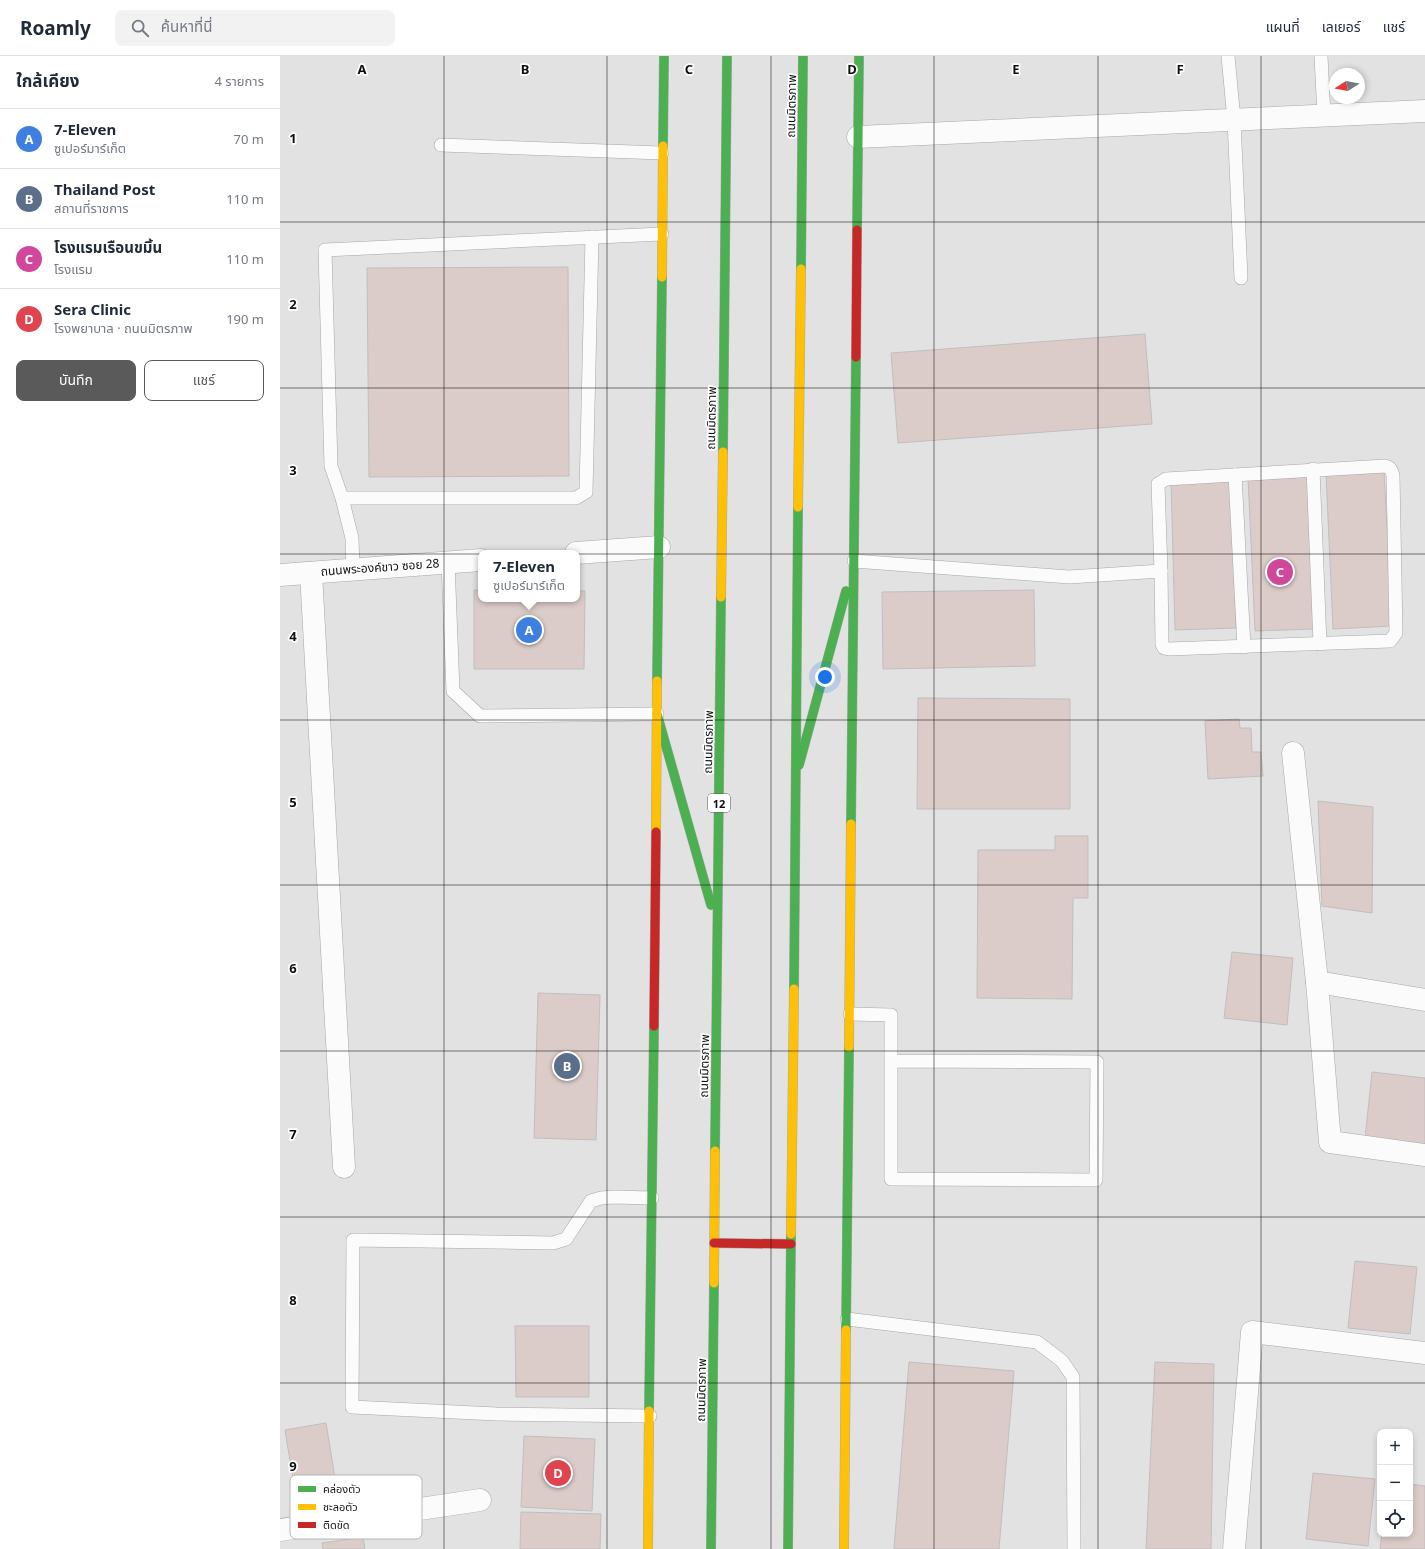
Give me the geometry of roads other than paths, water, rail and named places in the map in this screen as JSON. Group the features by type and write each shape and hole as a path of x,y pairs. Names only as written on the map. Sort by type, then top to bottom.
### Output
{"main road":[{"path":"648,1549 664,56"},
{"name":"ถนนมิตรภาพ","path":"711,1549 727,56"},
{"name":"ถนนมิตรภาพ","path":"788,1549 803,56"},
{"path":"844,1549 859,56"},
{"path":"795,779 854,561"},
{"path":"657,714 718,930"},
{"path":"714,1243 791,1244"}],"street":[{"path":"858,137 1425,112"},
{"path":"580,553 659,547"},
{"name":"ถนนพระองค์ขาว ซอย 28","path":"280,575 478,560"},
{"path":"311,573 344,1167"},
{"path":"1293,753 1317,982 1330,1142 1425,1155"},
{"path":"1317,982 1425,1000"},
{"path":"1234,1549 1252,1332 1425,1353"},
{"path":"422,1509 480,1500"},
{"path":"280,1530 290,1528"}],"lane":[{"path":"1228,56 1234,120 1241,278"},
{"path":"1321,56 1324,116"},
{"path":"441,145 662,153"},
{"path":"353,569 352,538 342,498 331,466 325,250 662,234"},
{"path":"342,498 576,498 586,492 592,237"},
{"path":"1384,466 1391,469 1393,475 1396,633 1390,641 1244,647 1164,648 1162,644 1158,484 1166,479 1235,475 1384,466"},
{"path":"1313,470 1320,644"},
{"path":"1235,475 1244,647"},
{"path":"854,561 1069,576 1161,570"},
{"path":"448,562 453,691 480,716 657,714"},
{"path":"850,1014 891,1016 891,1062 891,1179 1096,1180 1096,1062 891,1062"},
{"path":"650,1416 496,1414 352,1407 353,1240 553,1243 566,1239 591,1201 613,1197 652,1198"},
{"path":"847,1319 1037,1342 1062,1361 1073,1377 1074,1549"}],"place":[{"name":"โรงแรมเรือนขมิ้น","path":"1280,572"},
{"name":"7-Eleven","path":"529,630"},
{"name":"Thailand Post","path":"567,1066"},
{"name":"Sera Clinic","path":"558,1473"}]}
